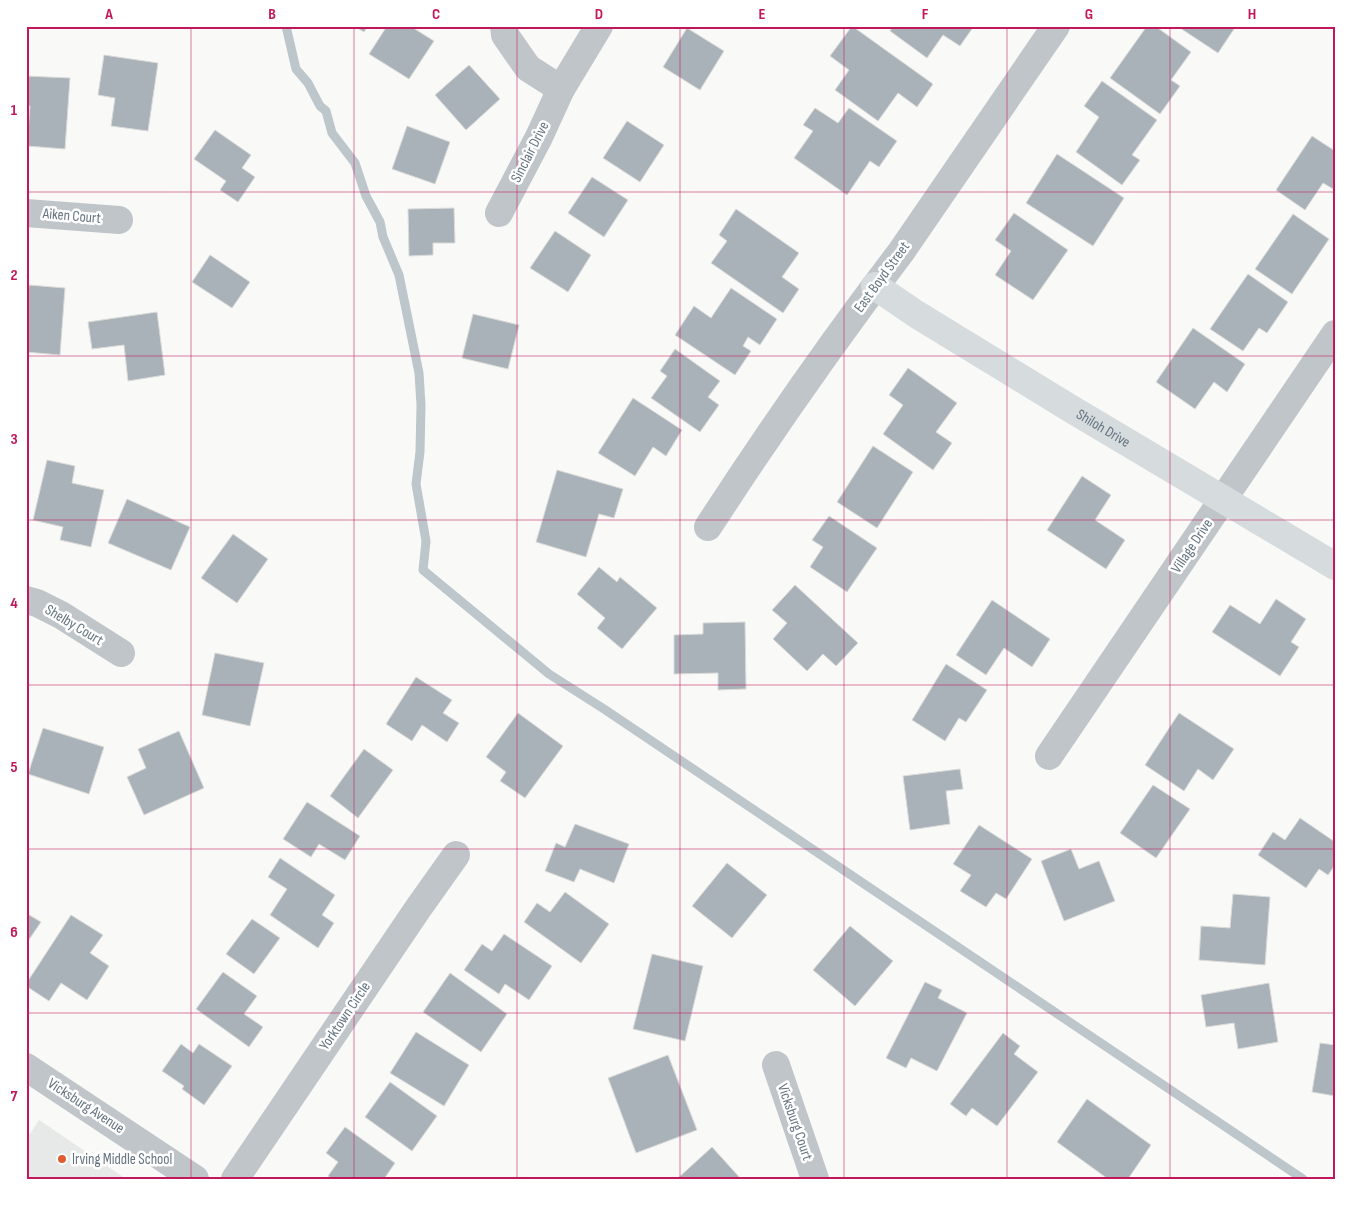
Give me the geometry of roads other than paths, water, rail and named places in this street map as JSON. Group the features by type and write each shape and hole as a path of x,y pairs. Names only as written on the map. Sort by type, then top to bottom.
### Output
{"street":[{"path":"504,26 505,35 528,68 560,89"},
{"name":"Sinclair Drive","path":"499,213 539,137 560,89 599,26"},
{"name":"East Boyd Street","path":"708,527 749,463 901,252 1056,26"},
{"name":"Aiken Court","path":"26,213 119,220"},
{"name":"Shiloh Drive","path":"875,286 916,314 1335,566"},
{"name":"Village Drive","path":"1048,756 1335,334"},
{"name":"Shelby Court","path":"26,600 37,603 61,615 121,653"},
{"name":"Yorktown Circle","path":"235,1179 416,910 456,855"},
{"name":"Vicksburg Court","path":"776,1065 815,1179"},
{"name":"Vicksburg Avenue","path":"26,1067 195,1179"}],"waterway":[{"path":"286,26 296,69 308,83 320,106 326,111 332,133 355,163 366,196 380,222 383,237 399,275 419,373 421,405 420,452 416,484 426,541 423,570 549,674 604,709 1303,1179"}],"place":[{"name":"Irving Middle School","path":"62,1159"}]}
